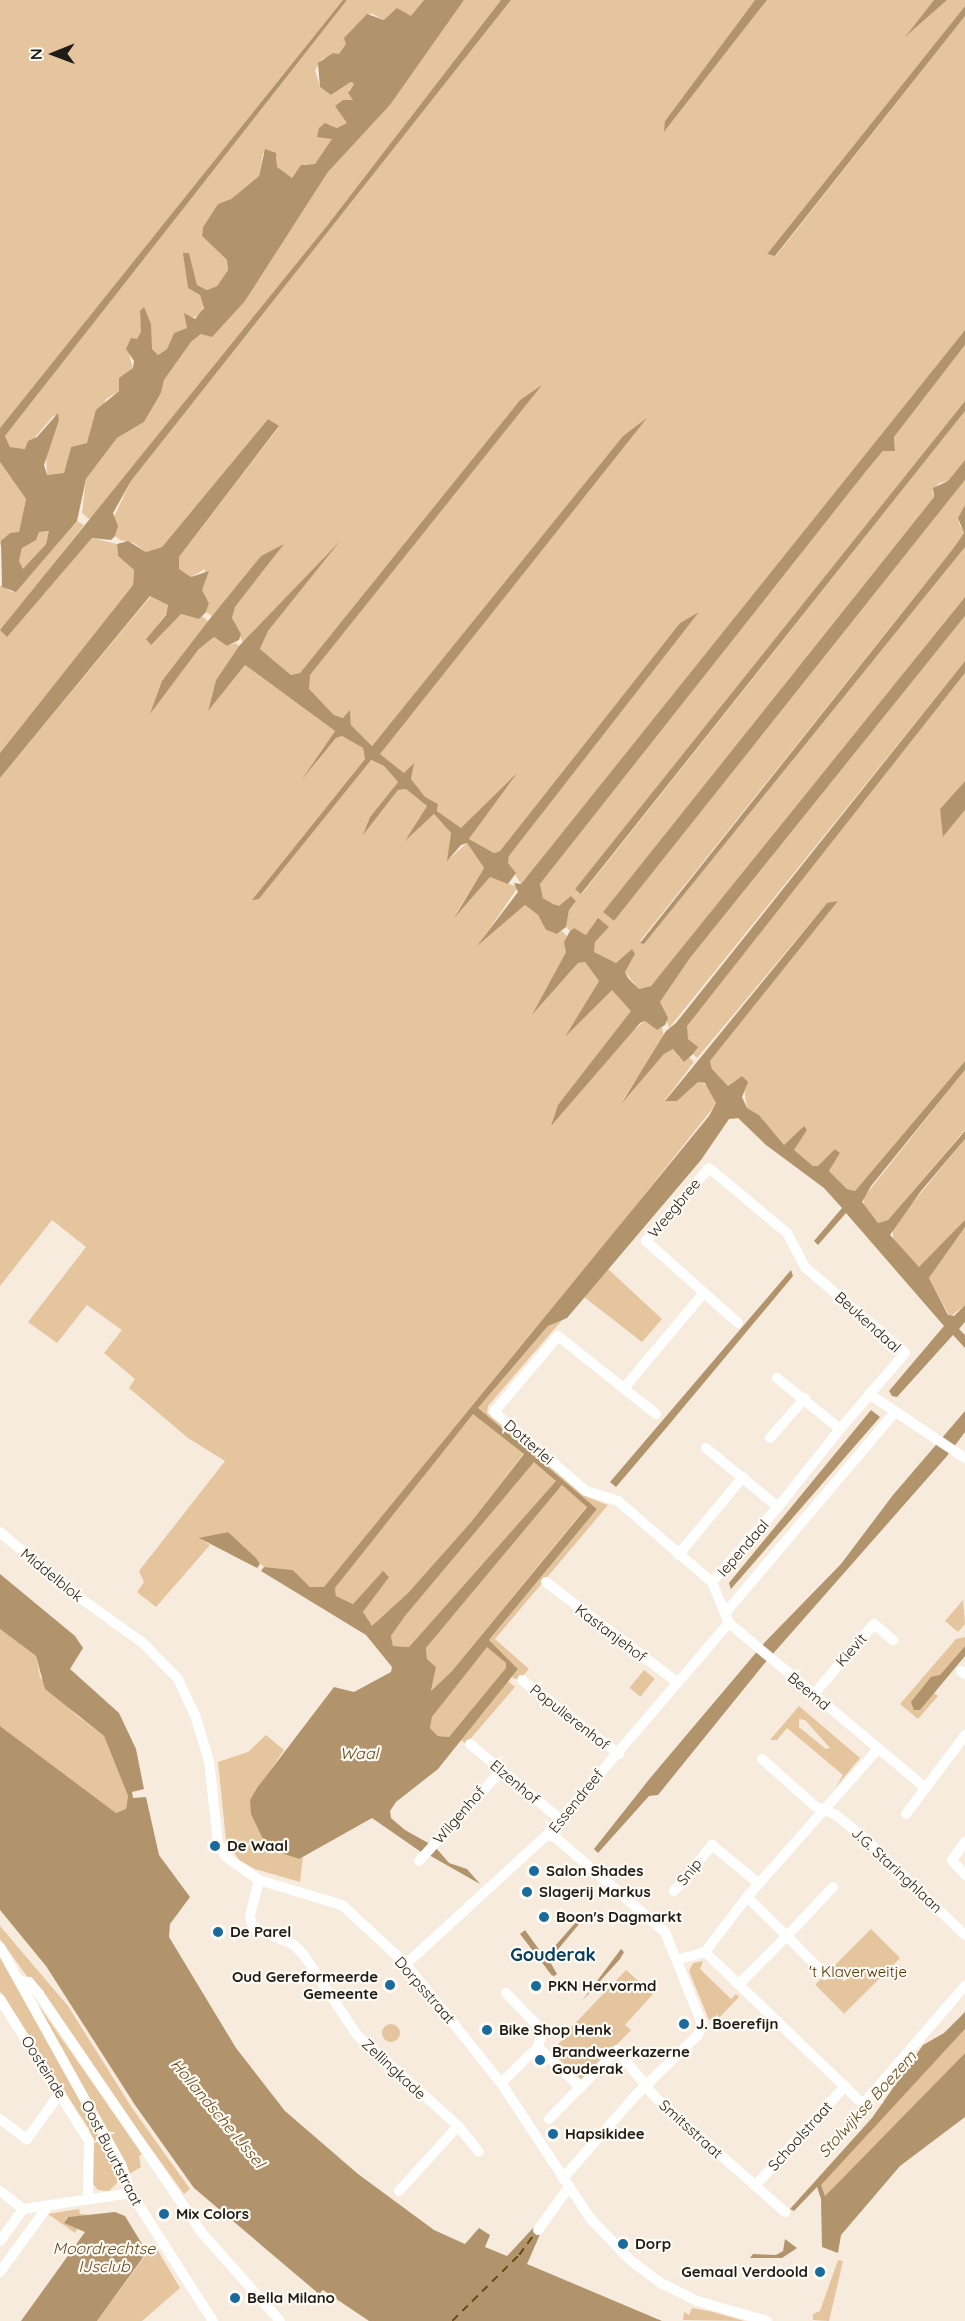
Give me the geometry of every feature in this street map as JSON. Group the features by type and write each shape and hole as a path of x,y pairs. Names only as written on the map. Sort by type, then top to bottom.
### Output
{"street":[{"name":"Weegbree","path":"738,1323 701,1297 705,1292 646,1241 710,1168 787,1233 807,1268"},
{"name":"Beukendaal","path":"807,1268 904,1353 840,1429"},
{"path":"656,1414 624,1388 701,1297"},
{"name":"Dotterlei","path":"618,1501 586,1491 494,1412 558,1336 624,1388"},
{"path":"777,1378 805,1398 840,1429"},
{"path":"869,1394 894,1413 965,1458"},
{"path":"770,1438 805,1398"},
{"name":"Essendreef","path":"406,1964 561,1820 608,1761 619,1754 668,1691 678,1683 894,1413"},
{"name":"Iependaal","path":"618,1501 712,1582 778,1506 840,1429"},
{"path":"706,1448 778,1506"},
{"path":"678,1555 743,1477"},
{"name":"Middelblok","path":"0,1532 106,1616"},
{"name":"Kastanjehof","path":"546,1582 678,1683"},
{"name":"Beemd","path":"712,1582 728,1618 756,1646 923,1786"},
{"name":"Dorpsstraat","path":"106,1616 151,1651 178,1679 195,1715 209,1761 218,1843 226,1857 260,1880 342,1905 406,1964 501,2084 566,2183 614,2245 648,2275 697,2301 767,2321"},
{"name":"Kievit","path":"813,1695 874,1624 893,1640"},
{"name":"Populierenhof","path":"522,1680 619,1754"},
{"path":"906,1814 922,1795 923,1786 965,1735"},
{"name":"Elzenhof","path":"470,1744 561,1820"},
{"path":"677,1960 705,1952 747,1897 878,1749"},
{"path":"762,1760 815,1806 826,1810"},
{"name":"Wilgenhof","path":"425,1854 501,1771"},
{"name":"J.G. Staringhlaan","path":"826,1810 865,1839 965,1935"},
{"path":"538,2230 566,2183 646,2086 698,2035 702,2024 665,1932 556,1838 547,1835"},
{"path":"965,1842 952,1860 965,1875"},
{"name":"Snip","path":"674,1891 712,1845 759,1884"},
{"name":"Zellingkade","path":"260,1880 250,1917 253,1928 261,1934 292,1944 303,1954 357,2035 458,2126 479,2152"},
{"path":"739,1984 833,1887"},
{"path":"747,1897 825,1975"},
{"name":"Oost Buurtstraat","path":"0,1947 121,2164 131,2193 208,2320"},
{"path":"705,1952 863,2104 965,1986"},
{"path":"20,1981 28,1982 39,1994 203,2234 280,2321"},
{"path":"501,2084 538,2047 539,2029 506,1994"},
{"name":"Oosteinde","path":"0,1999 89,2141 88,2199"},
{"path":"538,2047 581,2088 549,2120"},
{"name":"Smitsstraat","path":"581,2088 617,2050 646,2086 785,2212"},
{"name":"Schoolstraat","path":"755,2186 844,2086"},
{"path":"0,2119 27,2139 60,2094"},
{"path":"399,2192 458,2126"},
{"path":"0,2191 23,2209 131,2193"},
{"path":"0,2272 48,2206"},
{"path":"0,2241 23,2209"}],"green space":[{"path":"0,0 343,0 0,428"},
{"path":"347,0 424,0 411,17 384,20 371,13 339,54 322,59 315,70 320,87 331,95 352,82 354,84 349,90 353,100 337,105 348,123 337,128 329,124 333,139 315,164 304,164 292,178 276,167 277,157 263,153 259,176 231,199 218,204 203,227 202,236 227,260 228,270 217,286 207,290 197,285 189,254 185,263 188,288 200,295 204,304 201,314 191,319 186,314 187,328 174,333 167,349 158,355 152,349 140,311 142,332 129,354 133,368 120,381 119,391 106,399 87,443 71,447 64,473 47,475 46,456 59,420 54,415 25,449 10,447 5,436"},
{"path":"464,0 501,0 326,227 93,519 89,519 82,513 86,479 117,438 144,422 161,393 164,380 191,342 245,301 328,172 390,105"},
{"path":"511,0 755,0 665,121 665,131 767,0 934,0 907,35 947,0 965,0 965,6 767,254 776,256 965,16 965,330 521,884 508,863 509,856 698,613 680,623 500,851 494,853 469,839 513,778 462,829 437,811 438,804 424,797 411,779 413,764 405,774 380,754 381,749 645,420 623,436 372,746 351,725 350,711 343,718 334,715 308,689 309,676 540,387 520,400 300,673 291,675 260,649 268,631 334,547 243,643 232,618 235,607 283,545 261,556 212,616 206,612 209,603 202,590 205,569 191,577 179,569 179,557 279,427 268,419 162,547 146,552 134,543 120,540 115,536 117,526 113,519 131,481"},
{"path":"965,345 965,401 575,889 582,894 965,411 965,460 948,481 939,483 932,492 934,497 603,912 614,921 965,480 965,505 959,523 964,533 640,941 644,944 965,547 965,597 687,944 651,986 639,989 625,972 635,954 632,950 616,963 599,957 594,952 595,942 609,927 586,935 574,928 570,931 566,927 569,910 576,901 571,897 558,907 543,898 540,884 867,470 883,451 895,451 894,437"},
{"path":"0,462 26,499 19,533 10,533 0,546"},
{"path":"77,521 84,525 1,631 43,594 92,538 117,544 118,556 134,570 133,585 0,753 0,585 12,592 27,579"},
{"path":"50,531 46,544 23,570 19,561 22,548 39,532"},
{"path":"151,596 168,605 166,614 146,639 181,614 199,619 202,616 209,622 162,681 214,637 227,646 236,643 239,646 216,680 208,710 245,665 335,731 304,778 336,738 342,736 363,748 365,759 253,899 259,899 370,760 384,766 398,782 370,817 365,832 398,790 406,789 427,806 406,840 434,814 451,833 449,859 467,843 484,868 455,915 490,877 518,887 480,943 525,905 538,915 546,930 557,934 562,931 567,936 566,952 534,1013 578,963 585,962 599,981 568,1034 612,989 629,1006 631,1011 552,1124 630,1033 645,1021 657,1030 662,1027 664,1038 621,1102 664,1054 673,1049 684,1062 689,1057 694,1062 665,1100 677,1101 698,1081 710,1087 716,1104 544,1322 324,1588 310,1587 293,1570 264,1567 227,1532 201,1539 210,1545 156,1607 137,1592 144,1582 139,1571 225,1461 188,1438 129,1388 135,1379 104,1353 122,1330 87,1305 57,1343 28,1322 86,1247 52,1220 0,1286 0,778"},
{"path":"965,616 965,661 669,1028 660,1002 690,958"},
{"path":"965,673 965,781 940,809 944,836 965,810 965,1061 855,1191 847,1189 829,1171 840,1153 835,1149 818,1167 813,1166 793,1150 807,1130 804,1126 784,1145 759,1115 747,1108 742,1076 728,1086 712,1069 710,1061 837,902 827,903 697,1058 693,1054 697,1047 688,1039 686,1026"},
{"path":"965,1070 965,1130 888,1220 878,1223 863,1207 864,1197"},
{"path":"965,1139 965,1220 923,1266 915,1267 893,1241 893,1227"},
{"path":"965,1227 965,1305 950,1317 929,1278"},
{"path":"608,1269 662,1319 642,1342 584,1297"},
{"path":"563,1319 488,1406 487,1413 587,1497 608,1505 495,1639 529,1669 520,1679 515,1679 512,1677 518,1669 489,1640 597,1509 477,1409 548,1326"},
{"path":"473,1413 524,1453 471,1522 408,1593 372,1627 363,1612 388,1576 383,1572 353,1604 336,1596 335,1588"},
{"path":"534,1461 557,1480 409,1647 393,1646 391,1636 405,1616"},
{"path":"562,1485 587,1506 452,1671 431,1691 436,1667 427,1659 426,1648"},
{"path":"963,1600 965,1624 958,1632 945,1621"},
{"path":"0,1629 36,1656 40,1677 76,1715 104,1736 128,1796 126,1809 117,1814 0,1726"},
{"path":"965,1637 965,1646 940,1675 920,1710 934,1693 938,1696 918,1719 900,1704 956,1639"},
{"path":"487,1646 506,1663 506,1669 449,1737 438,1736 430,1728 432,1717"},
{"path":"644,1670 655,1679 640,1697 630,1688"},
{"path":"508,1681 515,1687 466,1744 461,1740"},
{"path":"799,1706 860,1758 836,1787 843,1775 787,1728 777,1740 770,1740","holes":["799,1719 805,1720 830,1748 826,1749 799,1727"]},
{"path":"266,1735 284,1750 250,1800 268,1845 298,1859 303,1856 300,1882 255,1869 239,1860 226,1840 218,1762 248,1752"},
{"path":"0,1926 68,2006 132,2108 190,2189 184,2194 0,1939"},
{"name":"'t Klaverweitje","path":"871,1929 900,1958 844,2014 815,1985"},
{"path":"0,1956 115,2163 117,2183 109,2191 98,2190 91,2182 92,2137 89,2129 0,1991"},
{"path":"703,1961 700,1969 731,1999 736,1994 739,1997 718,2019 709,2020 689,1971 693,1963"},
{"path":"626,1970 653,1994 625,2025 631,2030 582,2080 551,2052 562,2040 557,2034 561,2028 566,2033"},
{"path":"37,2003 142,2154 139,2156 141,2167 129,2174"},
{"path":"391,2024 397,2027 400,2033 397,2039 391,2042 385,2039 382,2033 385,2027"},
{"path":"965,2029 965,2053 825,2196 820,2185"},
{"path":"79,2209 80,2214 90,2215 67,2217 64,2223 78,2228 75,2233 48,2214"},
{"path":"154,2244 180,2288 142,2321 97,2321"},
{"path":"838,2260 843,2261 829,2321 813,2320 813,2314 820,2311"},
{"path":"692,2308 744,2321 683,2320 684,2312 689,2315"}],"water":[{"path":"343,0 347,0 5,436 10,447 25,449 28,441 37,437 58,413 59,420 44,465 47,475 64,473 71,447 87,443 96,410 119,391 119,378 133,368 134,361 126,349 131,338 137,339 141,332 140,311 144,307 151,324 152,349 158,355 167,349 174,333 187,328 184,313 195,319 204,308 200,295 188,288 183,253 189,253 197,285 207,290 217,286 228,270 227,260 202,236 203,227 218,204 231,199 259,176 265,149 276,153 277,167 292,178 301,165 315,164 332,139 317,137 319,128 325,123 337,128 347,123 335,106 343,100 353,100 348,93 354,84 351,82 331,95 320,87 318,63 333,53 339,54 346,44 344,38 367,14 384,20 397,8 411,16 424,0 464,0 390,105 328,172 245,301 212,337 201,334 191,342 164,380 161,393 144,422 117,438 86,479 77,521 16,592 2,587 1,541 10,533 19,532 26,499 0,462 0,428","holes":["49,531 46,544 23,569 19,561 22,548 36,540 39,532"]},
{"path":"501,0 511,0 131,481 113,513 118,526 115,536 111,540 92,538 7,637 0,630 326,227"},
{"path":"755,0 767,0 664,132 665,121"},
{"path":"934,0 947,0 905,37"},
{"path":"965,6 965,16 775,256 767,254"},
{"path":"965,330 965,345 894,437 895,451 883,451 867,470 540,884 543,898 553,904 559,906 571,896 576,901 569,910 566,927 557,934 546,930 538,915 525,905 477,946 518,892 514,883 521,884"},
{"path":"542,385 310,675 309,689 334,715 343,718 350,710 351,725 372,746 623,436 647,418 380,754 404,773 414,763 411,779 425,797 438,804 437,811 461,828 517,773 469,839 494,853 500,851 680,623 699,612 509,856 508,863 516,873 508,884 490,877 454,918 484,868 467,843 461,845 447,861 451,833 434,814 405,841 427,806 406,789 398,790 363,835 370,817 398,782 384,766 371,760 259,899 252,900 365,759 363,748 342,736 336,738 301,781 335,731 245,665 208,711 216,680 239,646 340,541 268,631 260,649 291,675 300,673 520,400"},
{"path":"965,401 965,411 581,894 575,889"},
{"path":"268,419 279,426 179,557 179,569 191,577 209,571 202,590 209,603 206,612 199,619 181,614 151,645 146,639 166,615 168,605 150,596 0,778 0,753 133,585 134,570 118,556 117,544 128,541 146,552 162,547"},
{"path":"965,460 965,480 614,921 603,912 934,497 933,488 948,481"},
{"path":"965,505 965,547 644,944 640,943 952,550 964,533 958,518"},
{"path":"284,544 235,607 232,618 241,634 239,640 227,646 214,637 198,650 150,714 162,681 212,616 261,556"},
{"path":"965,597 965,616 690,958 660,1002 668,1018 665,1025 657,1030 645,1021 640,1023 551,1126 558,1105 631,1011 612,990 565,1037 599,981 585,962 578,963 532,1015 566,952 564,942 570,931 574,928 586,935 598,918 609,927 595,942 594,952 616,963 632,949 635,954 625,972 628,978 639,989 651,986"},
{"path":"965,661 965,673 687,1026 688,1039 698,1047 693,1054 684,1062 673,1049 664,1054 621,1104 666,1031 676,1023"},
{"path":"965,781 965,810 943,837 940,809"},
{"name":"Waal","path":"838,901 710,1061 712,1069 728,1086 742,1076 748,1082 742,1097 747,1108 759,1115 784,1145 804,1126 807,1130 794,1150 813,1166 818,1166 835,1149 840,1153 829,1171 847,1189 855,1191 965,1061 965,1070 871,1186 862,1202 878,1223 888,1220 965,1131 965,1139 921,1191 890,1235 919,1267 965,1220 965,1227 929,1278 948,1315 954,1316 965,1305 965,1322 959,1329 965,1335 965,1348 953,1335 897,1397 892,1396 889,1391 944,1326 846,1213 818,1245 814,1241 842,1208 824,1188 766,1145 738,1118 729,1119 701,1160 567,1318 548,1326 478,1408 597,1509 489,1640 518,1669 438,1769 396,1802 390,1811 391,1818 405,1830 430,1844 421,1852 372,1818 299,1859 276,1851 262,1837 251,1814 250,1800 257,1788 334,1687 354,1692 391,1672 392,1667 366,1635 261,1571 264,1567 293,1570 310,1587 324,1587 709,1116 716,1103 705,1083 698,1082 677,1101 665,1101 827,903","holes":["473,1414 524,1454 471,1522 408,1593 372,1626 363,1612 389,1577 383,1571 353,1604 336,1596 335,1588","534,1462 556,1481 409,1647 393,1646 391,1636 405,1616","562,1485 587,1507 452,1671 431,1691 436,1667 427,1659 426,1648","487,1647 506,1663 506,1668 449,1737 438,1736 430,1728 432,1717"]},
{"path":"791,1270 793,1276 616,1487 610,1482"},
{"path":"871,1410 880,1417 731,1589 729,1583"},
{"path":"965,1411 965,1432 947,1456 764,1664 658,1795 649,1796 598,1853 594,1849 651,1777 765,1642 841,1564 893,1495"},
{"path":"228,1532 256,1558 260,1564 257,1568 199,1538"},
{"name":"Hollandsche IJssel","path":"0,1574 75,1636 83,1648 70,1669 119,1713 136,1749 144,1789 132,1792 133,1798 146,1797 159,1855 190,1897 170,1924 169,1937 236,2048 285,2111 358,2174 434,2230 465,2244 479,2228 490,2235 485,2247 507,2256 534,2227 541,2232 527,2264 662,2321 369,2321 323,2290 319,2294 194,2188 135,2105 46,1966 0,1910 0,1726 116,1813 126,1809 128,1796 104,1736 45,1689 36,1656 0,1629"},
{"path":"965,1646 965,1656 920,1710 914,1710 911,1702 931,1677 940,1675"},
{"path":"436,1848 449,1863 467,1869 480,1884 429,1855"},
{"path":"583,1914 585,1917 549,1960 557,1974 553,1977 520,1934 525,1930 543,1955 548,1954"},
{"path":"621,1949 624,1952 620,1959 582,2001"},
{"path":"965,2012 965,2029 821,2185 825,2196 965,2053 965,2117 900,2166 841,2235 838,2253 822,2247 821,2199 817,2187 794,2211 790,2209 872,2118 923,2045 944,2033"},
{"name":"Moordrechtse IJsclub","path":"115,2212 125,2216 147,2252 97,2321 21,2321 85,2232 64,2223 68,2217"},
{"path":"785,2239 797,2248 782,2258 750,2258 753,2254 776,2255 783,2251"}],"ferry route":[{"path":"452,2321 519,2255 535,2233"}],"place":[{"name":"De Waal","path":"215,1846"},
{"name":"Salon Shades","path":"534,1871"},
{"name":"Slagerij Markus","path":"527,1892"},
{"name":"Boon's Dagmarkt","path":"544,1917"},
{"name":"De Parel","path":"218,1932"},
{"name":"Oud Gereformeerde Gemeente","path":"390,1985"},
{"name":"PKN Hervormd","path":"536,1986"},
{"name":"J. Boerefijn","path":"684,2024"},
{"name":"Bike Shop Henk","path":"487,2030"},
{"name":"Brandweerkazerne Gouderak","path":"540,2060"},
{"name":"Hapsikidee","path":"553,2134"},
{"name":"Mix Colors","path":"164,2214"},
{"name":"Dorp","path":"623,2244"},
{"name":"Gemaal Verdoold","path":"820,2272"},
{"name":"Bella Milano","path":"235,2298"}],"district":[{"name":"Gouderak","path":"553,1955"}],"water label":[{"name":"Stolwijkse Boezem","path":"867,2104"}]}
